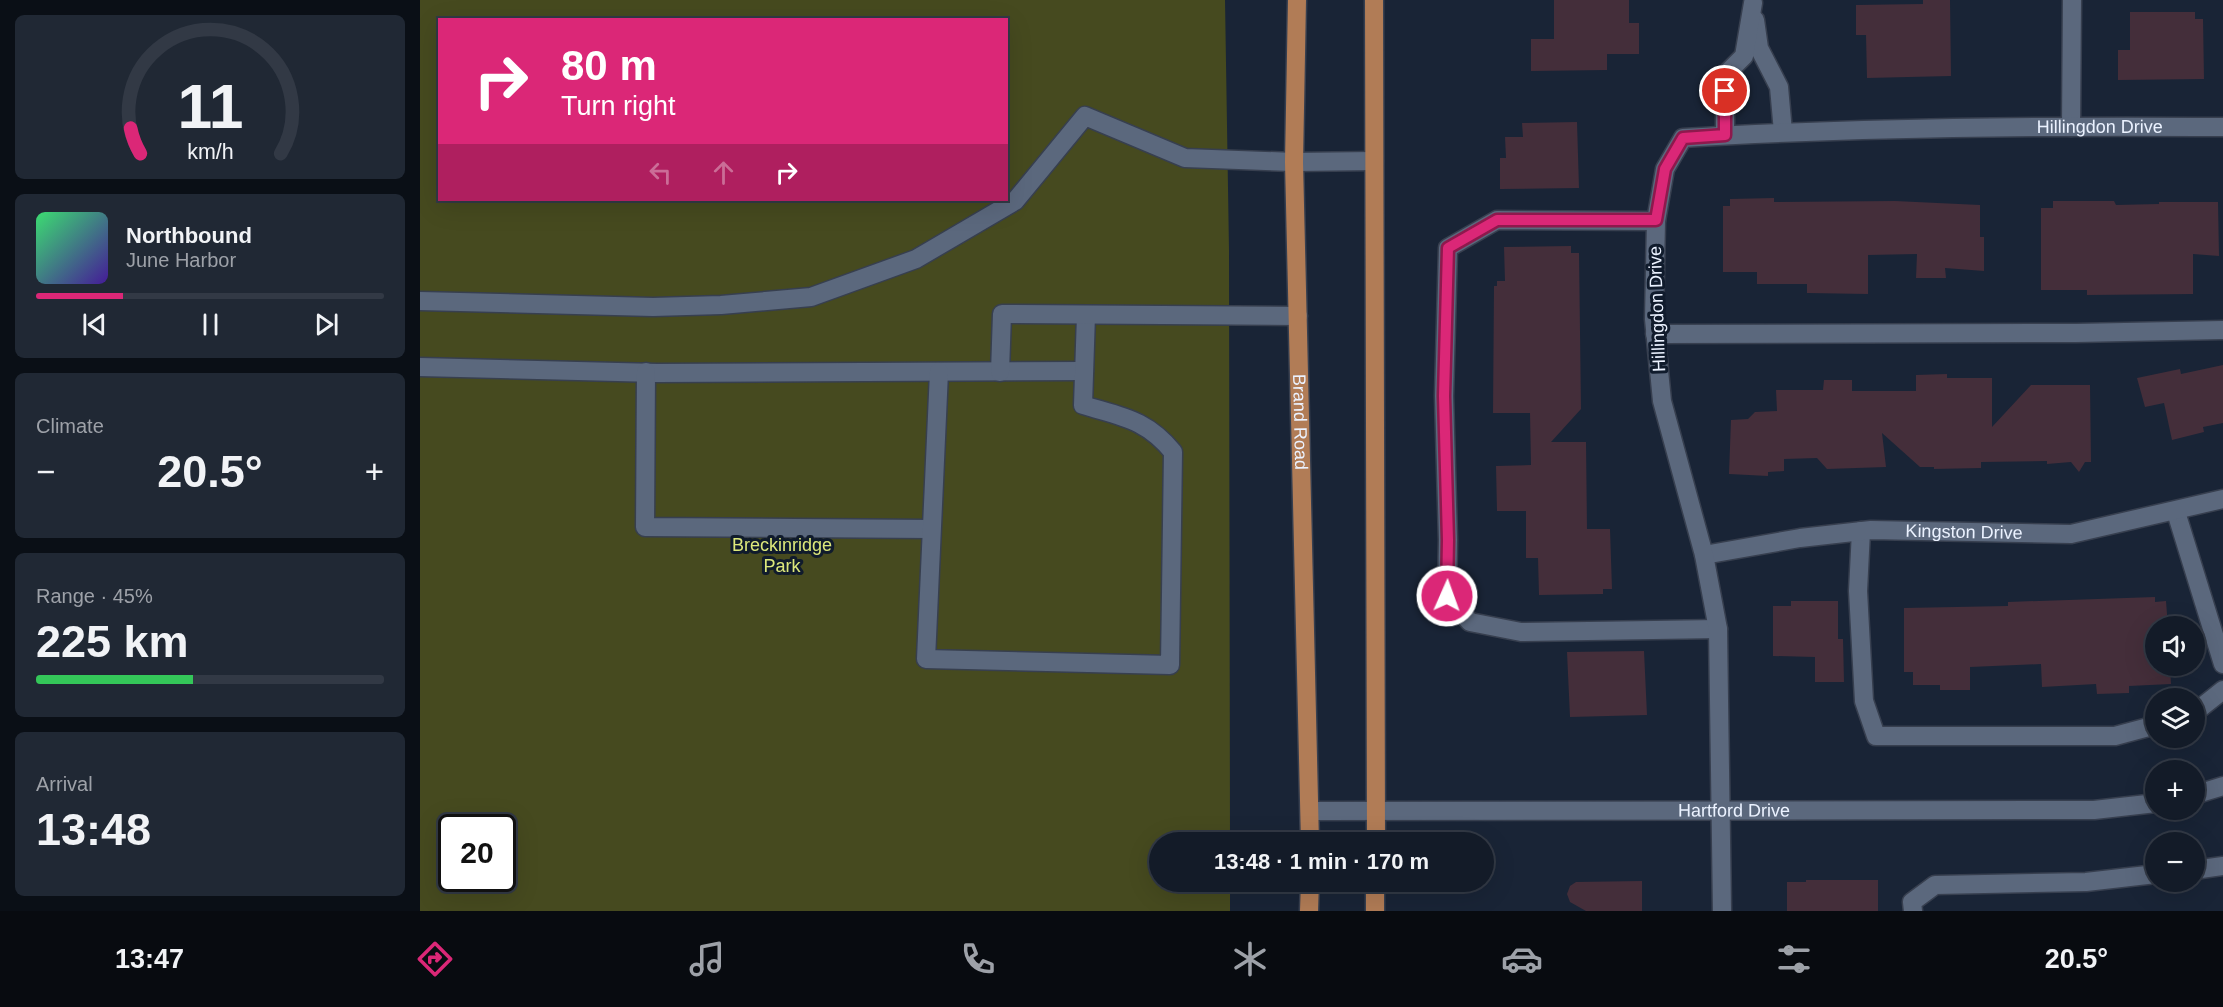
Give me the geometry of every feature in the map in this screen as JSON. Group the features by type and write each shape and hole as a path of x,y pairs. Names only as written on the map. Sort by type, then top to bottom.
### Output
{"main road":[{"name":"Brand Road","path":"1297,0 1294,162 1310,832"},
{"path":"1374,0 1376,832"},
{"path":"1309,911 1310,892"},
{"path":"1375,892 1375,911"}],"street":[{"path":"2071,127 2072,0"},
{"path":"1725,135 1725,91 1729,71 1744,56 1752,3 1759,48 1779,87 1783,132"},
{"path":"420,301 653,307 721,305 811,297 916,259 1015,201 1085,116 1185,158 1294,162 1374,161"},
{"name":"Hillingdon Drive","path":"1722,911 1718,629 1704,555 1662,401 1655,334 1656,220 1665,169 1683,138 1783,132 2223,127"},
{"path":"1656,220 1497,220 1448,248 1444,396 1448,540 1447,596 1470,622 1521,632 1718,629"},
{"path":"1000,372 1002,314 1298,316"},
{"path":"939,372 926,659 1170,665 1173,452 1160,436 1145,424 1083,405 1086,315"},
{"path":"1655,334 2053,333 2223,330"},
{"path":"420,367 646,372 1084,371"},
{"path":"646,372 645,527 932,529"},
{"name":"Kingston Drive","path":"1704,555 1800,538 1861,531 2071,534 2176,512 2223,499"},
{"path":"2176,512 2223,664"},
{"path":"1861,531 1858,591 1864,701 1876,736 2115,736 2145,728"},
{"path":"2205,704 2223,690"},
{"path":"2205,792 2223,786"},
{"name":"Hartford Drive","path":"1311,811 2094,810 2145,804"},
{"path":"2205,869 2223,867"},
{"path":"1913,911 1912,902 1935,885 2086,882 2145,875"}],"green space":[{"name":"Breckinridge Park","path":"420,0 1225,0 1229,250 1230,832 1149,832 1149,892 1230,892 1230,911 420,911"}],"building":[{"path":"1554,0 1629,0 1629,23 1639,23 1639,54 1607,54 1607,70 1531,71 1531,39 1554,39"},
{"path":"1923,0 1950,0 1951,76 1867,78 1866,35 1856,35 1856,5 1923,4"},
{"path":"2130,12 2195,12 2195,19 2203,19 2204,79 2118,80 2118,50 2130,50"},
{"path":"1577,122 1579,188 1500,189 1500,158 1506,158 1505,137 1523,137 1522,123"},
{"path":"1774,198 1774,202 1895,201 1980,205 1980,237 1984,237 1984,271 1945,268 1946,278 1916,278 1917,254 1868,255 1868,294 1807,293 1807,284 1757,284 1757,272 1723,272 1723,206 1730,206 1730,199"},
{"path":"2053,201 2114,201 2116,205 2218,202 2219,256 2193,254 2193,294 2087,295 2087,290 2041,290 2041,208 2053,208"},
{"path":"1571,246 1571,253 1579,253 1581,409 1551,442 1586,442 1587,529 1610,529 1612,589 1603,589 1603,594 1539,595 1538,558 1526,558 1526,511 1497,511 1496,466 1531,465 1530,413 1493,413 1494,286 1497,286 1497,281 1505,281 1504,247"},
{"path":"2223,365 2223,423 2203,427 2204,432 2172,440 2164,403 2145,407 2137,378 2180,369 2181,374"},
{"path":"1947,374 1947,378 1992,378 1992,427 2031,385 2090,385 2091,462 2085,462 2079,472 2071,462 2047,464 2047,461 1981,462 1981,468 1934,469 1934,467 1920,467 1882,433 1886,467 1827,469 1817,458 1784,459 1784,471 1768,472 1768,476 1729,474 1731,420 1748,419 1755,412 1777,411 1776,390 1823,390 1824,380 1852,380 1852,391 1916,391 1916,375"},
{"path":"2155,597 2155,602 2166,601 2167,616 2145,616 2145,676 2171,676 2171,684 2129,686 2129,693 2097,694 2096,684 2042,687 2041,664 1970,667 1970,690 1940,690 1940,685 1913,685 1913,672 1904,672 1904,608 2008,606 2008,602"},
{"path":"1791,601 1838,601 1838,639 1843,639 1844,682 1815,682 1815,657 1773,656 1773,606 1791,606"},
{"path":"1644,651 1647,715 1570,717 1567,652"},
{"path":"1806,880 1878,880 1878,911 1787,911 1787,882 1806,882"},
{"path":"1642,881 1642,911 1586,911 1570,902 1567,894 1570,886 1576,882"}],"route":[{"path":"1447,596 1448,540 1444,396 1448,248 1497,220 1656,220 1665,169 1683,138 1725,135 1725,91"}]}
